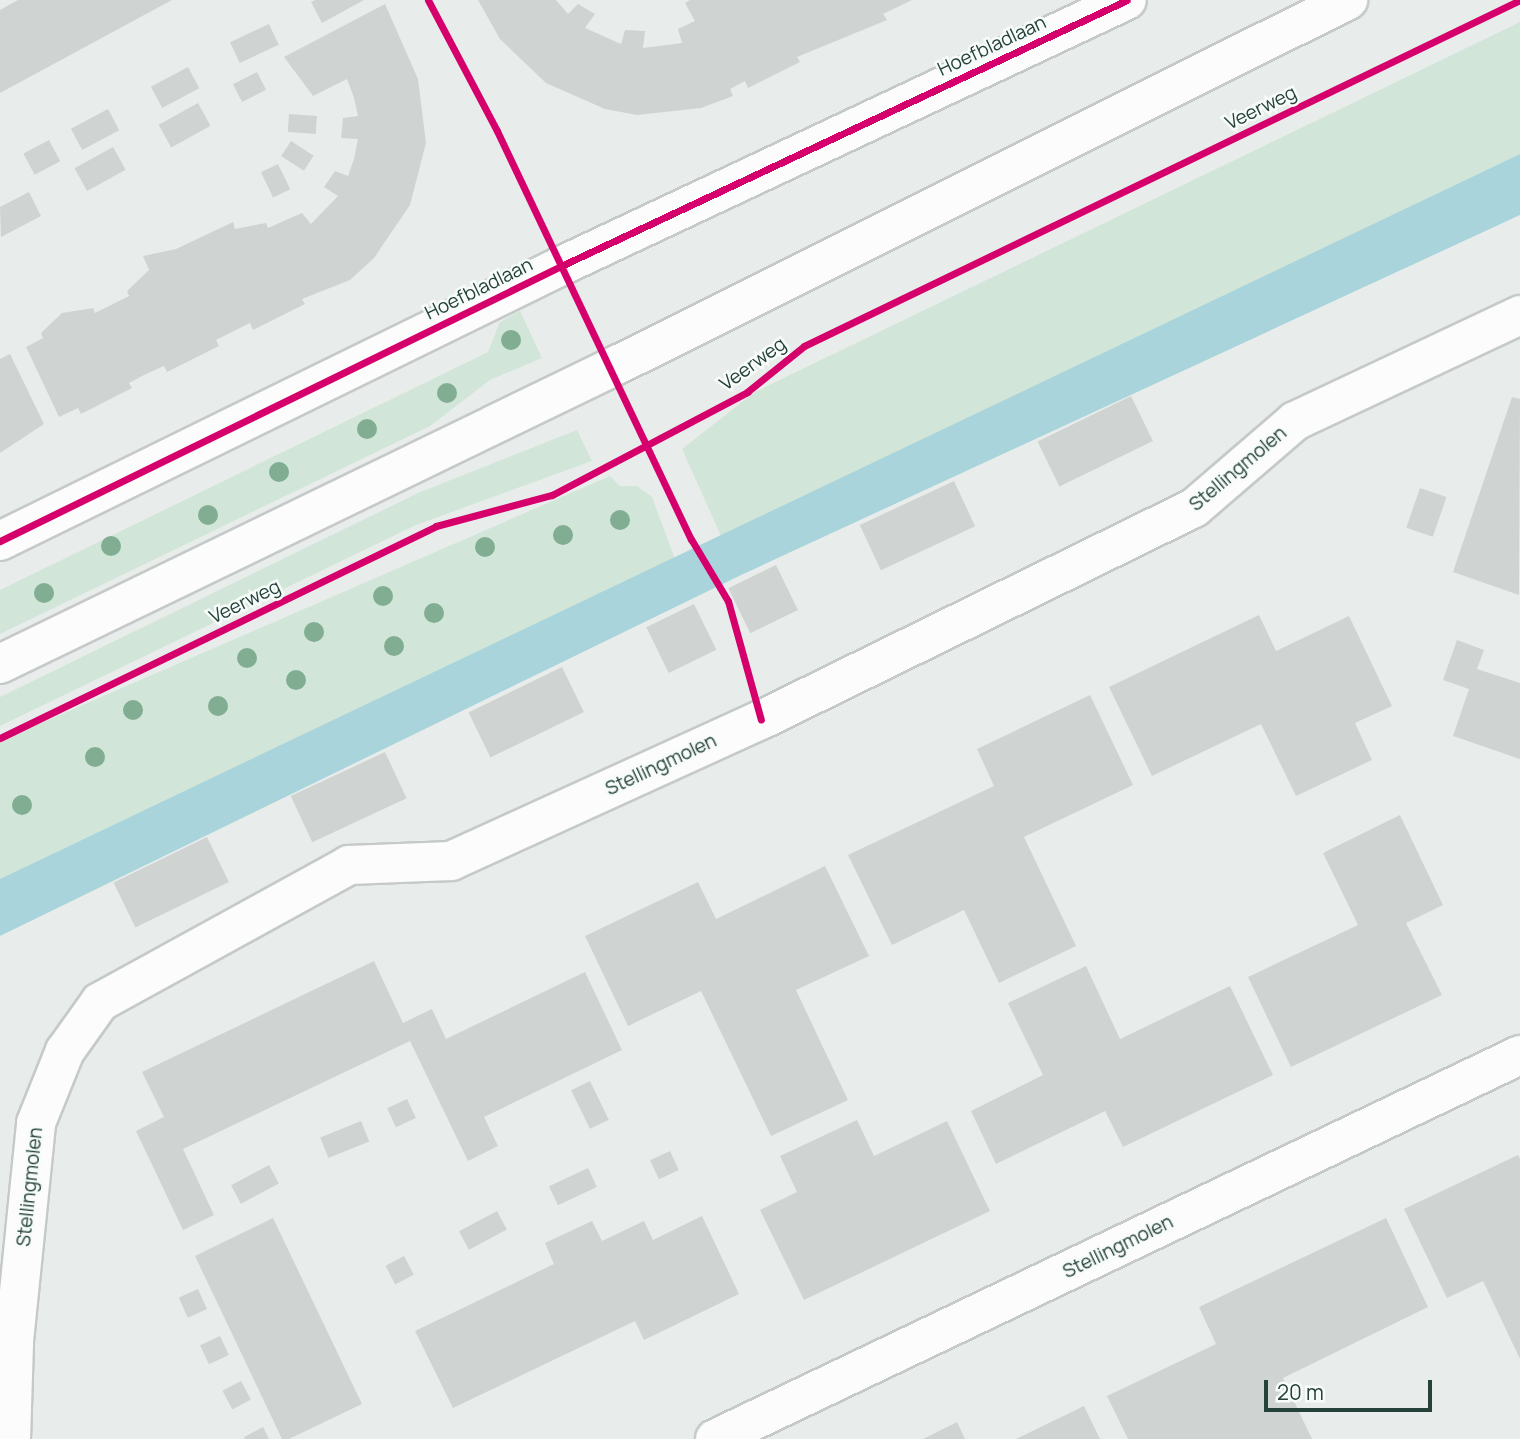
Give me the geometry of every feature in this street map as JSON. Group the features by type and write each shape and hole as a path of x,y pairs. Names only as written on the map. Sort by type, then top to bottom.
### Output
{"street":[{"name":"Hoefbladlaan","path":"0,541 561,266 1127,0"},
{"path":"0,664 611,368 1348,0"},
{"name":"Stellingmolen","path":"11,1439 7,1341 36,1123 65,1051 100,1002 349,865 452,861 773,714 1194,509 1295,421 1520,315"},
{"name":"Stellingmolen","path":"715,1439 1520,1055"}],"green space":[{"path":"1520,22 1520,154 721,536 682,449 755,392"},
{"path":"520,311 542,358 490,380 430,426 0,634 0,590 488,352 500,322"},
{"path":"577,430 592,461 416,525 0,726 0,697 418,493"},
{"path":"610,476 620,486 637,486 652,497 675,559 0,879 0,741"}],"water":[{"path":"1520,154 1520,215 739,576 0,936 0,879"}],"building":[{"path":"18,0 172,0 0,93 0,10"},
{"path":"364,0 322,23 311,2"},
{"path":"478,0 556,0 568,14 578,4 595,14 585,28 621,44 625,30 645,31 643,48 682,43 678,29 695,21 685,3 690,0 912,0 883,14 887,20 797,57 800,62 748,88 745,81 730,89 733,96 701,108 637,115 605,109 546,83 500,39"},
{"path":"385,4 418,79 426,143 410,205 374,258 350,280 302,299 305,304 253,330 250,323 216,340 219,346 167,372 164,366 146,374 129,383 132,388 81,414 78,408 59,417 26,347 43,338 41,333 62,313 93,308 95,313 129,296 127,291 149,270 143,256 176,249 233,222 235,229 266,223 268,228 302,213 311,224 338,196 324,187 335,171 348,176 358,139 341,138 343,118 358,116 347,79 313,96 284,57"},
{"path":"269,24 279,45 240,63 230,42"},
{"path":"188,67 199,88 162,108 151,87"},
{"path":"257,72 266,90 242,102 233,84"},
{"path":"198,103 211,126 171,148 159,125"},
{"path":"108,109 119,130 82,150 71,129"},
{"path":"289,114 317,116 316,134 288,132"},
{"path":"49,140 60,161 35,175 23,154"},
{"path":"291,141 314,156 304,171 281,156"},
{"path":"113,147 126,170 87,191 75,168"},
{"path":"278,164 290,189 273,197 261,172"},
{"path":"29,192 41,216 1,237 0,207"},
{"path":"10,354 44,424 0,453 0,359"},
{"path":"1131,396 1153,441 1059,487 1038,442"},
{"path":"1512,397 1520,399 1519,595 1453,572"},
{"path":"954,481 975,526 881,570 860,525"},
{"path":"1420,488 1446,497 1433,537 1406,528"},
{"path":"776,565 798,610 750,633 728,588"},
{"path":"694,604 716,650 669,673 646,627"},
{"path":"1259,615 1276,651 1349,616 1392,706 1355,723 1372,760 1296,796 1261,724 1152,776 1109,687"},
{"path":"1457,640 1484,650 1477,669 1520,683 1520,759 1453,736 1469,689 1443,680"},
{"path":"562,667 584,712 490,758 469,713"},
{"path":"1090,695 1133,785 1024,837 1076,946 999,983 964,910 892,945 848,855 994,786 977,749"},
{"path":"385,752 407,798 312,842 291,796"},
{"path":"1400,815 1443,905 1406,923 1442,995 1291,1067 1248,977 1358,925 1323,853"},
{"path":"207,837 229,882 135,928 114,883"},
{"path":"825,866 869,956 796,990 848,1100 771,1136 701,991 628,1026 585,936 698,882 716,919"},
{"path":"374,961 403,1023 432,1009 446,1039 585,972 622,1050 484,1117 498,1146 468,1161 410,1041 183,1149 214,1215 183,1230 136,1131 164,1117 142,1072"},
{"path":"1086,966 1120,1039 1230,986 1273,1075 1123,1147 1105,1111 996,1164 971,1111 1043,1075 1008,1003"},
{"path":"590,1081 609,1120 590,1129 571,1090"},
{"path":"407,1099 416,1118 396,1127 387,1108"},
{"path":"857,1120 874,1156 947,1121 990,1211 804,1300 760,1210 797,1192 780,1156"},
{"path":"361,1121 369,1141 328,1158 320,1137"},
{"path":"670,1151 679,1170 659,1179 650,1160"},
{"path":"1518,1155 1520,1359 1483,1281 1447,1298 1404,1209"},
{"path":"269,1165 279,1184 241,1204 231,1185"},
{"path":"588,1168 597,1187 558,1205 549,1186"},
{"path":"497,1211 507,1230 469,1250 459,1231"},
{"path":"702,1216 739,1294 644,1340 635,1321 453,1408 415,1331 554,1264 545,1243 592,1221 602,1241 644,1221 653,1240"},
{"path":"273,1218 362,1404 289,1439 282,1439 195,1256"},
{"path":"1386,1218 1428,1307 1283,1378 1312,1439 1128,1439 1107,1396 1216,1344 1199,1307"},
{"path":"404,1256 414,1275 395,1284 385,1266"},
{"path":"198,1289 207,1309 188,1318 179,1298"},
{"path":"220,1336 229,1355 209,1364 200,1345"},
{"path":"241,1381 251,1400 232,1409 222,1391"},
{"path":"1084,1406 1100,1439 1016,1439"},
{"path":"957,1422 965,1439 923,1439"},
{"path":"263,1427 269,1439 245,1439 244,1437"}],"cycle path":[{"path":"428,0 497,131 691,539 728,601 761,720"},
{"path":"0,541 561,266 1127,0"},
{"name":"Veerweg","path":"0,738 436,526 552,495 747,392 804,346 1520,0"}]}
